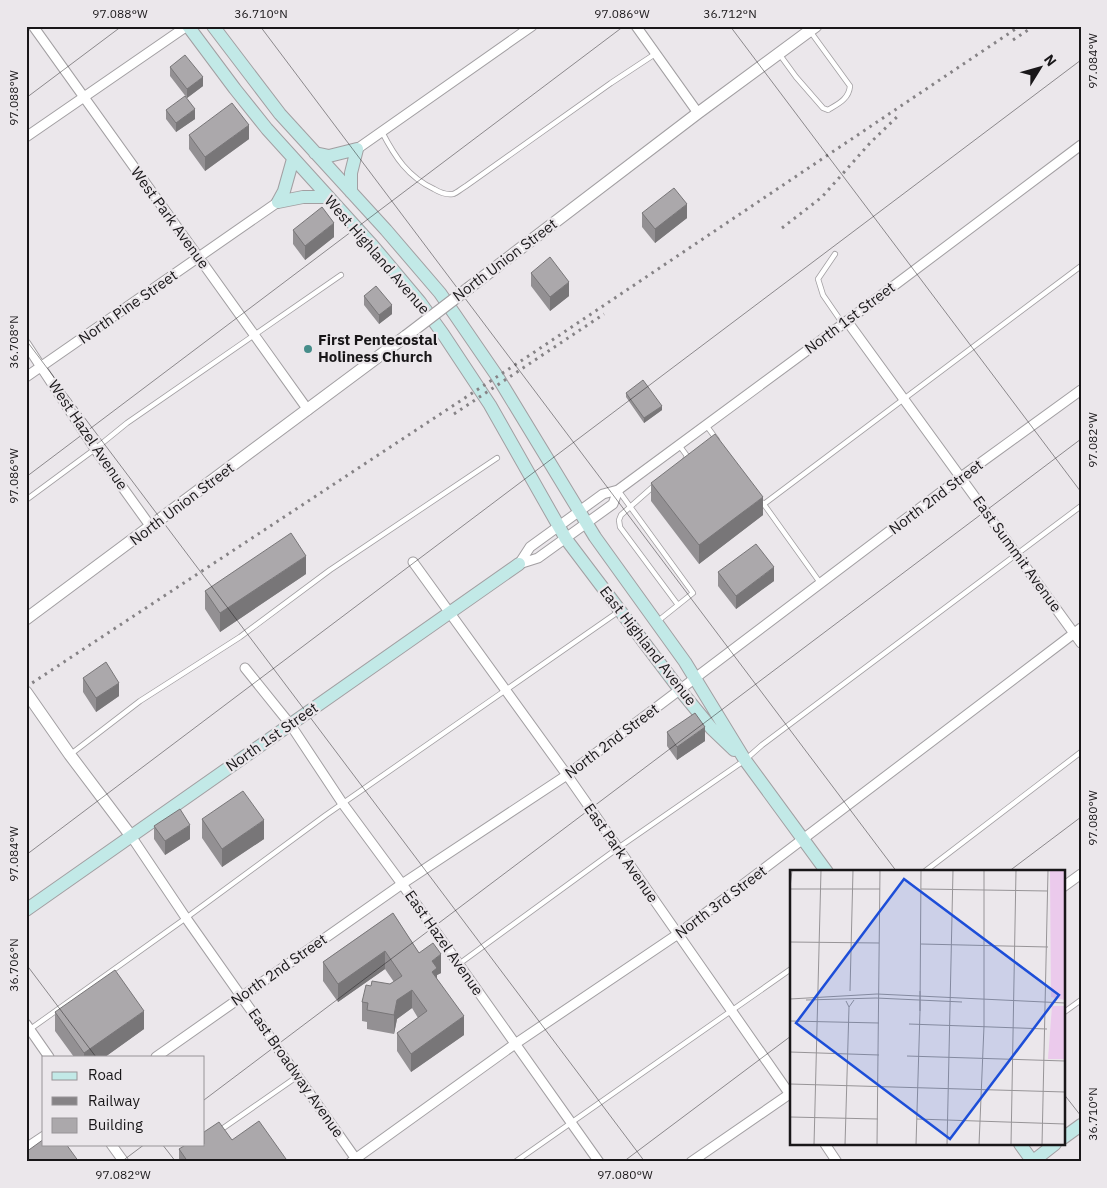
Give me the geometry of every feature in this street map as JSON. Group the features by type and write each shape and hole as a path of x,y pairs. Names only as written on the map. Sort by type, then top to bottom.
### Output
{"main road":[{"name":"West Highland Avenue","path":"188,26 235,89 293,159 399,276 443,334 490,405 558,526"},
{"name":"West Highland Avenue","path":"213,26 280,114 413,260 457,316 497,376 586,524"},
{"path":"315,153 329,156 357,149 351,173 351,192"},
{"path":"278,202 284,191 293,159"},
{"path":"278,202 303,197 328,197"},
{"name":"East Highland Avenue","path":"586,524 696,678 745,760 826,870"},
{"name":"East Highland Avenue","path":"558,526 680,690 712,728 745,760"},
{"name":"North 1st Street","path":"26,910 519,564"},
{"path":"1064,1137 1081,1125"},
{"path":"1021,1146 1033,1162 1053,1146"}],"street":[{"name":"West Park Avenue","path":"33,26 308,410"},
{"path":"26,137 188,26"},
{"path":"357,149 532,26"},
{"path":"636,26 698,113"},
{"name":"North Union Street","path":"26,619 308,410 698,113 813,28"},
{"name":"North 1st Street","path":"519,564 530,547 558,526 603,494 618,490 706,426 1081,145"},
{"name":"North Pine Street","path":"26,378 278,202"},
{"name":"East Summit Avenue","path":"845,323 904,398 1017,554 1077,630 1081,643"},
{"name":"West Hazel Avenue","path":"26,344 95,449 151,527"},
{"name":"North 2nd Street","path":"157,1056 402,884 567,775 961,477 1081,390"},
{"name":"North 1st Street","path":"519,564 538,558 613,504 618,490"},
{"path":"413,562 450,611"},
{"name":"East Park Avenue","path":"450,611 790,1094"},
{"name":"North 3rd Street","path":"355,1161 515,1044 678,934 804,840 1077,630"},
{"path":"245,668 290,724"},
{"path":"26,692 70,755 131,836"},
{"name":"East Hazel Avenue","path":"290,724 343,804 599,1162"},
{"name":"East Broadway Avenue","path":"131,836 355,1161"},
{"path":"1064,886 1081,874"},
{"path":"27,1029 48,1056"},
{"path":"691,1162 790,1094"},
{"path":"26,1148 42,1137"},
{"path":"112,1146 124,1162"},
{"path":"826,1146 837,1162"}],"lane":[{"path":"779,54 823,108 828,110 842,101 849,93 850,86 813,28"},
{"path":"381,131 406,170 424,184 442,193 452,194 655,54"},
{"path":"835,254 818,279 823,295 845,323"},
{"path":"764,504 1081,266"},
{"path":"26,500 127,423 341,276"},
{"path":"706,426 718,441"},
{"path":"679,445 687,456 679,465"},
{"path":"70,755 140,701 240,637 330,570 497,458"},
{"path":"658,482 621,515 619,520 620,527 678,605"},
{"path":"618,490 693,593 657,622"},
{"path":"758,496 820,584"},
{"path":"459,964 618,848 745,760 762,745 1081,506"},
{"path":"27,1029 186,918 343,804 620,611"},
{"path":"927,870 1081,752"},
{"path":"515,1162 790,969"},
{"path":"1064,1012 1081,1000"},
{"path":"212,1137 298,1076"}],"building":[{"path":"185,55 203,77 187,89 170,67"},
{"path":"185,96 195,109 176,123 166,110"},
{"path":"232,103 249,125 205,157 189,135"},
{"path":"674,188 687,204 655,229 642,213"},
{"path":"322,207 334,223 305,246 293,230"},
{"path":"550,257 569,282 550,297 531,273"},
{"path":"376,286 392,305 379,315 364,296"},
{"path":"643,380 662,406 644,418 626,393"},
{"path":"715,434 763,497 699,545 651,483"},
{"path":"291,533 306,556 220,613 205,591"},
{"path":"756,544 774,567 736,596 718,572"},
{"path":"106,662 119,683 96,698 83,678"},
{"path":"695,713 705,727 677,747 667,732"},
{"path":"243,791 264,820 222,849 202,819"},
{"path":"180,809 190,825 165,841 154,826"},
{"path":"393,913 419,953 433,943 441,954 432,961 437,968 432,972 464,1016 411,1054 397,1033 427,1011 412,990 397,1000 394,1015 367,1010 368,1003 362,1002 366,985 371,986 372,981 390,984 402,976 385,951 338,984 323,962"},
{"path":"115,970 144,1011 84,1053 55,1012"},
{"path":"259,1121 286,1159 282,1162 188,1162 179,1149 184,1146 205,1146 205,1131 219,1122 232,1140"},
{"path":"42,1140 42,1146 67,1146 79,1162 26,1162 26,1152"}],"railway":[{"path":"26,687 527,357 1020,26"},
{"path":"1013,40 1034,26"},
{"path":"782,228 822,197 870,143 899,115"},
{"path":"454,414 604,314"}],"place":[{"name":"First Pentecostal Holiness Church","path":"308,349"}]}
